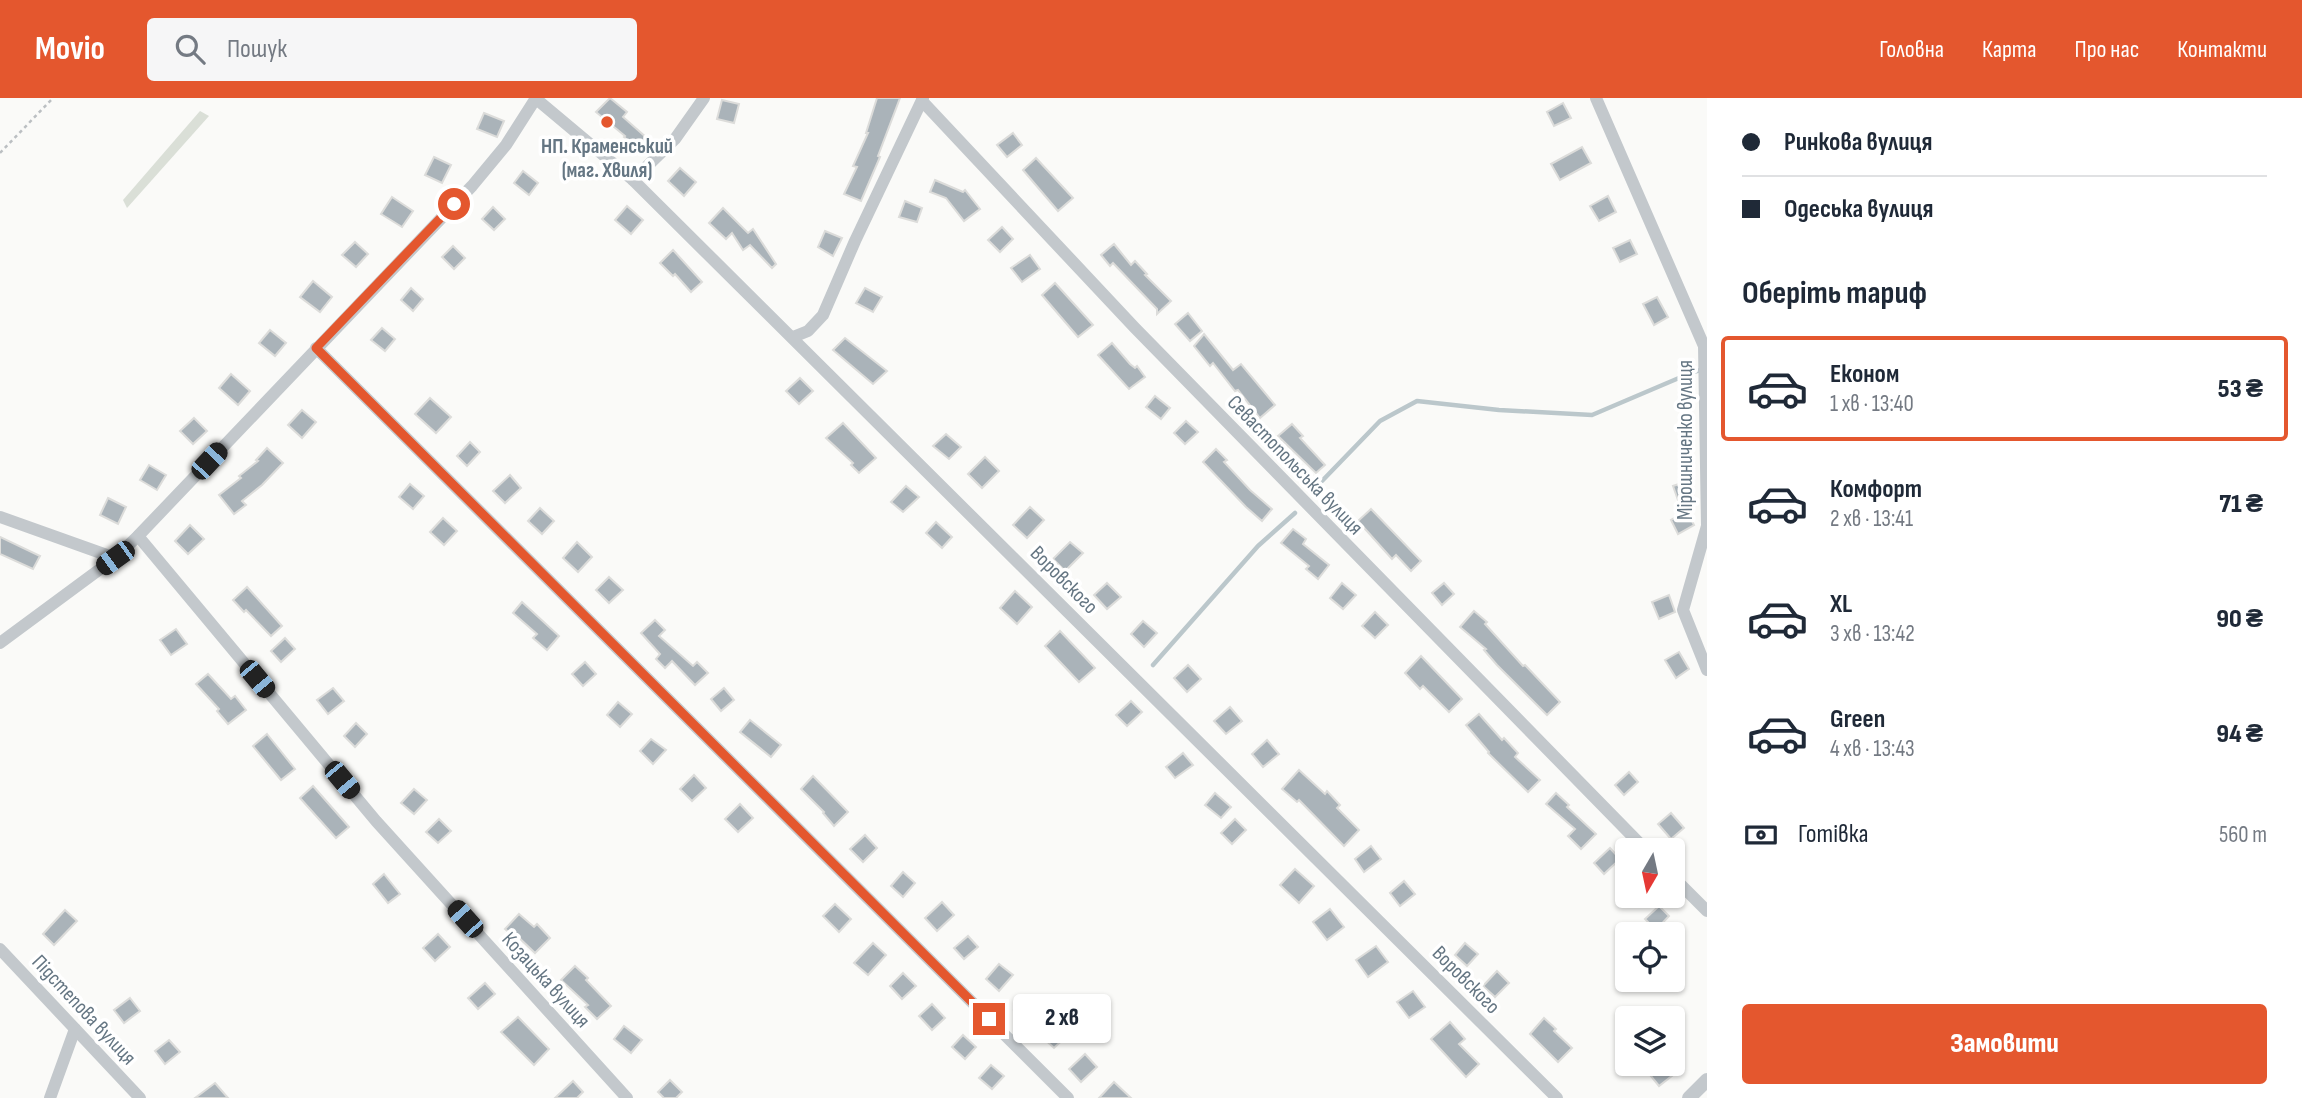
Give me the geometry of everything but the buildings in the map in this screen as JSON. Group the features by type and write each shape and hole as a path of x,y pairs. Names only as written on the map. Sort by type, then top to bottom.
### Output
{"street":[{"path":"0,643 115,558 138,536 472,186 506,145 535,98"},
{"name":"Воровского","path":"535,98 634,180 1558,1098"},
{"path":"634,180 676,139 704,98"},
{"name":"Мірошниченко вулиця","path":"1597,98 1704,346 1707,526 1683,610 1707,670"},
{"path":"793,337 808,331 823,315 855,241 923,100"},
{"name":"Севастопольська вулиця","path":"923,100 1135,328 1634,838"},
{"path":"316,348 1068,1098"},
{"path":"0,517 115,558"},
{"name":"Козацька вулиця","path":"138,536 376,821 627,1098"},
{"path":"1685,889 1707,911"},
{"name":"Підстепова вулиця","path":"0,948 140,1098"},
{"path":"50,1098 75,1029"},
{"path":"1689,1098 1707,1080"}],"path":[{"path":"0,153 53,98"}],"shaded area":[{"path":"200,111 209,116 127,208 123,200"}],"waterway":[{"path":"1322,481 1380,421 1417,401 1499,410 1592,415 1701,370"},
{"path":"1153,665 1258,546 1295,513"}],"place":[{"name":"НП. Краменський (маг. Хвиля)","path":"607,122"}],"route":[{"path":"454,204 316,348 989,1019"}]}
